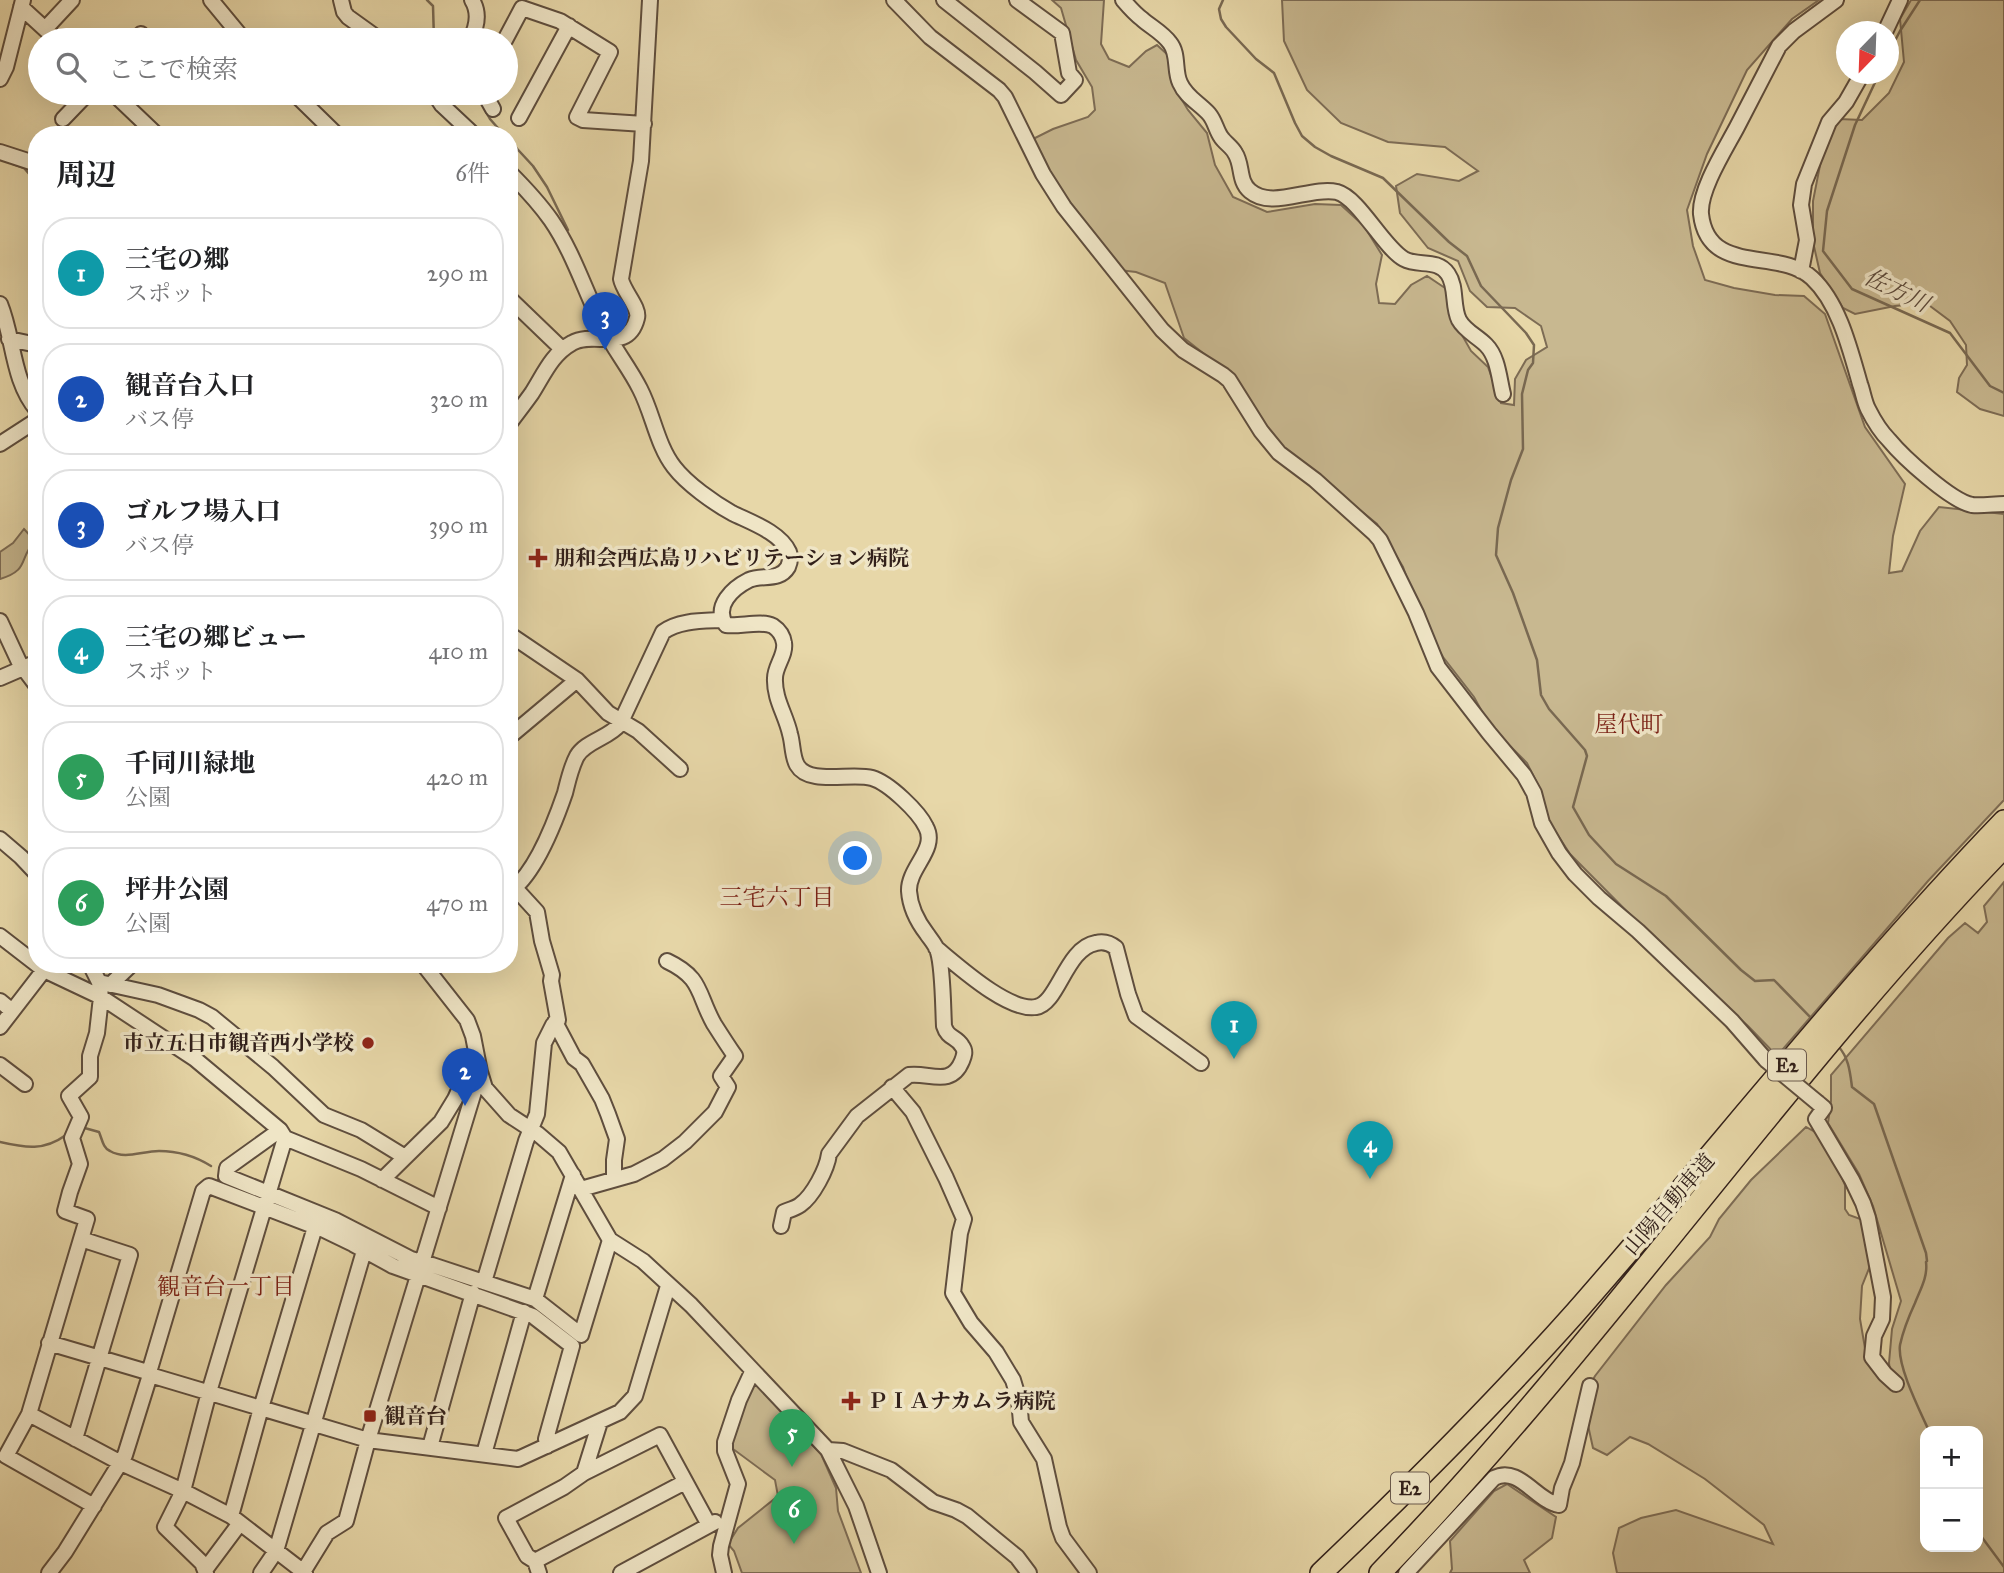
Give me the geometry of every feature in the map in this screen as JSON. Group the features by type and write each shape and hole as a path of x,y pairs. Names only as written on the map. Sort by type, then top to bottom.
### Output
{"highway":[{"name":"山陽自動車道","path":"1321,1573 1408,1490 1575,1313 1892,942 2004,821"},
{"name":"山陽自動車道","path":"1380,1573 1433,1519 1589,1337 1865,1001 2004,848"}],"street":[{"path":"46,28 72,0"},
{"path":"211,0 234,28"},
{"path":"341,0 344,12 363,28"},
{"path":"472,0 477,16 474,28"},
{"path":"518,412 562,349 583,339 621,338 628,334 637,319 637,310 624,290 621,279 641,161 650,0"},
{"path":"894,0 930,37 1005,97 1043,174 1064,207 1162,330 1183,350 1223,375 1236,388 1261,431 1279,453 1315,480 1380,540 1416,613 1438,667 1524,775 1534,793 1542,823 1575,874 1638,930 1732,1021 1766,1060 1824,1108 1816,1119 1852,1181 1868,1218 1883,1297 1872,1357 1896,1384"},
{"path":"944,0 1061,95 1075,80 1069,73 1062,33 1017,0"},
{"path":"1124,0 1139,18 1164,36 1172,46 1180,83 1192,100 1208,113 1222,139 1234,149 1247,189 1268,199 1325,191 1343,194 1400,256 1407,261 1429,263 1445,270 1450,276 1458,318 1465,329 1488,346 1494,357 1503,394"},
{"path":"1836,0 1794,31 1779,46 1706,185 1701,213 1707,234 1713,243 1726,253 1785,265 1810,277 1822,289 1844,331 1868,409 1888,440 1928,477 1957,499 1971,505 2004,504"},
{"path":"1890,21 1900,0"},
{"path":"22,4 44,28"},
{"path":"0,79 6,67 22,4"},
{"path":"511,28 522,8 560,21 610,52 577,117 583,120 644,124"},
{"path":"519,118 569,26"},
{"path":"1801,271 1807,240 1801,205 1804,184 1829,122 1846,102 1856,84"},
{"path":"63,119 76,105"},
{"path":"126,105 148,126"},
{"path":"306,105 328,126"},
{"path":"442,105 464,126"},
{"path":"491,105 493,109"},
{"path":"0,152 28,161"},
{"path":"518,181 551,221 610,340 640,388 663,448 676,470 719,505 766,530 789,552 789,563 780,574 752,579 727,597 723,604 723,620 726,625 771,625 783,637 785,647 776,670 776,691 791,735 796,764 815,778 858,776 877,780 910,807 926,825 929,836 928,845 911,878 909,891 918,921 939,956 945,1030 963,1046 964,1056 959,1068 951,1076 909,1075 857,1116 829,1154 817,1185 802,1204 784,1212 781,1226"},
{"path":"0,304 16,366 28,396"},
{"path":"518,307 562,349"},
{"path":"9,339 28,343"},
{"path":"0,444 28,426"},
{"path":"518,884 527,876 551,830 576,758 585,748 616,729 622,721 663,632 669,627 689,622 723,620"},
{"path":"0,621 28,662"},
{"path":"518,640 578,680 608,713 638,731 680,769"},
{"path":"0,678 28,666"},
{"path":"518,730 578,680"},
{"path":"0,839 28,864"},
{"path":"484,1282 538,1106 544,1043 558,1020 552,975 537,912 518,895"},
{"path":"0,936 28,958"},
{"path":"935,947 993,992 1015,1003 1035,1008 1046,1003 1081,950 1096,943 1111,944 1116,948 1136,1016 1202,1063"},
{"path":"581,1189 634,1174 675,1151 715,1112 728,1087 721,1076 735,1056 713,1023 697,984 687,972 667,961"},
{"path":"0,1027 42,973"},
{"path":"54,973 103,988 168,998 199,1010 212,1017 273,1067 324,1115 361,1130 405,1157"},
{"path":"95,973 103,988 195,1059 283,1134 439,1208"},
{"path":"94,1506 6,1456 29,1414 87,1219 65,1211 80,1164 72,1138 80,1121 80,1114 69,1096 90,1077 90,1056 97,1033 103,988 121,973"},
{"path":"430,973 467,1020 485,1087 509,1115 559,1152 610,1240 643,1261 691,1306 828,1450 856,1506 879,1573"},
{"path":"0,1001 12,1011"},
{"path":"555,1022 574,1058 582,1064 596,1088 608,1114 617,1139 614,1179"},
{"path":"382,1180 432,1132 448,1112 477,1051"},
{"path":"0,1065 25,1084"},
{"path":"29,1414 235,1520 304,1572 327,1533 346,1521 480,1072"},
{"path":"892,1087 913,1112 964,1219 953,1289 955,1298 971,1323 996,1352 1013,1380 1018,1394 1021,1422 1044,1459 1063,1538 1089,1573"},
{"path":"206,1571 202,1563 165,1527 183,1491 209,1392 267,1200 283,1134"},
{"path":"283,1134 227,1168 226,1176 315,1227 393,1266 420,1269 432,1265 535,1299 581,1335 610,1240"},
{"path":"535,1299 573,1175"},
{"path":"49,1573 125,1455 203,1191 209,1186 335,1220 393,1251 420,1269 533,1316 572,1346 546,1439 547,1446"},
{"path":"206,1571 235,1520 261,1408 315,1227"},
{"path":"75,1439 130,1255 81,1239"},
{"path":"261,1573 276,1551 364,1251"},
{"path":"49,1343 368,1440 518,1459 620,1412 635,1396 668,1286"},
{"path":"430,1447 473,1293"},
{"path":"484,1454 524,1312"},
{"path":"724,1573 720,1555 738,1485 725,1451 725,1442 752,1372"},
{"path":"1406,1573 1500,1475 1512,1476 1551,1504 1559,1505 1562,1488 1572,1464 1590,1386"},
{"path":"584,1473 600,1422"},
{"path":"685,1482 537,1567 527,1556 506,1518 564,1487 584,1473 660,1435 709,1525"},
{"path":"828,1450 843,1451 891,1470 928,1499 967,1516 1017,1557 1029,1573"},
{"path":"621,1573 729,1516"}],"shaded area":[{"path":"1052,0 1104,0 1101,44 1109,59 1129,67 1157,45 1169,56 1176,90 1207,133 1215,165 1233,197 1267,212 1315,204 1341,205 1364,226 1382,255 1376,284 1379,303 1395,304 1411,285 1427,276 1448,290 1454,321 1471,351 1488,367 1501,403 1514,405 1515,379 1526,360 1547,347 1541,326 1515,308 1487,307 1470,291 1458,261 1428,248 1400,213 1396,186 1417,174 1459,181 1478,171 1445,147 1388,142 1341,123 1307,90 1284,41 1282,0 1819,0 1792,19 1747,70 1707,154 1687,210 1693,246 1705,280 1775,295 1804,296 1825,314 1865,427 1905,484 1893,536 1889,573 1902,571 1920,531 1939,507 2004,514 2004,800 1928,881 1777,1056 1681,966 1570,854 1544,814 1539,787 1527,763 1490,726 1474,697 1443,657 1420,616 1403,567 1377,524 1274,440 1218,365 1184,338 1165,283 1136,272 1119,270 1049,176 1031,140 1088,117 1095,110 1092,87 1076,60 1061,8"},
{"path":"1911,0 2004,0 2004,416 1980,409 1957,392 1959,378 1967,365 1966,345 1950,321 1926,303 1855,314 1843,308 1820,273 1813,242 1813,201 1823,150 1839,119 1862,120 1889,93 1893,84 1899,84 1899,72 1904,62 1900,19"},
{"path":"24,529 28,533 28,551 20,568 0,579 0,552 13,543"},
{"path":"2004,882 2004,1573 1617,1573 1613,1553 1619,1528 1641,1518 1676,1510 1773,1544 1764,1525 1705,1479 1648,1444 1630,1437 1607,1455 1593,1448 1582,1398 1595,1376 1666,1285 1710,1237 1719,1219 1751,1180 1806,1127 1815,1132 1835,1161 1845,1185 1845,1209 1849,1215 1863,1220 1870,1266 1862,1286 1860,1319 1866,1354 1892,1386 1889,1363 1892,1329 1901,1301 1873,1206 1859,1174 1828,1123 1831,1075 1948,938 1965,923 1978,933 1987,922 1984,906"},
{"path":"755,1383 821,1454 836,1488 838,1511 861,1573 742,1573 734,1551 728,1544 738,1528 778,1496 775,1480 729,1446"},
{"path":"1507,1484 1556,1517 1552,1538 1524,1560 1530,1573 1450,1573 1450,1541 1494,1491"}],"waterway":[{"path":"427,0 433,6 434,28"},
{"path":"1223,0 1219,9 1221,19 1256,59 1274,73 1302,136 1331,156 1383,178 1467,256 1481,286 1534,345 1533,363 1528,370 1522,394 1523,449 1498,528 1496,555 1537,660 1541,695 1587,756 1573,807 1589,835 1616,864 1666,896 1741,970 1755,981 1774,980 1814,1021"},
{"name":"佐方川","path":"1899,33 1920,0"},
{"name":"佐方川","path":"1874,84 1855,125 1827,211 1823,251 1852,289 1950,333 1990,386 2004,393"},
{"path":"485,110 496,126"},
{"path":"518,150 547,187 568,230"},
{"path":"13,164 28,173"},
{"path":"1838,1046 1847,1060 1852,1087 1874,1104 1926,1253 1925,1278 1904,1329 1900,1354 1910,1388 1927,1426"},
{"path":"81,1127 99,1132 106,1148 116,1154 173,1152 193,1157 211,1166"},
{"path":"0,1142 34,1147 50,1144 66,1135"},
{"path":"1983,1539 2004,1567"}],"place":[{"name":"ゴルフ場入口","path":"605,350"},
{"name":"朋和会西広島リハビリテーション病院","path":"538,558"},
{"name":"市立五日市観音西小学校","path":"368,1043"},
{"name":"三宅の郷","path":"1234,1059"},
{"name":"観音台入口","path":"465,1106"},
{"name":"三宅の郷ビュー","path":"1370,1179"},
{"name":"ＰＩＡナカムラ病院","path":"851,1401"},
{"name":"観音台","path":"370,1416"},
{"name":"千同川緑地","path":"792,1467"},
{"name":"坪井公園","path":"794,1544"}],"district":[{"name":"屋代町","path":"1629,724"},
{"name":"三宅六丁目","path":"777,897"},
{"name":"観音台一丁目","path":"226,1286"}]}
